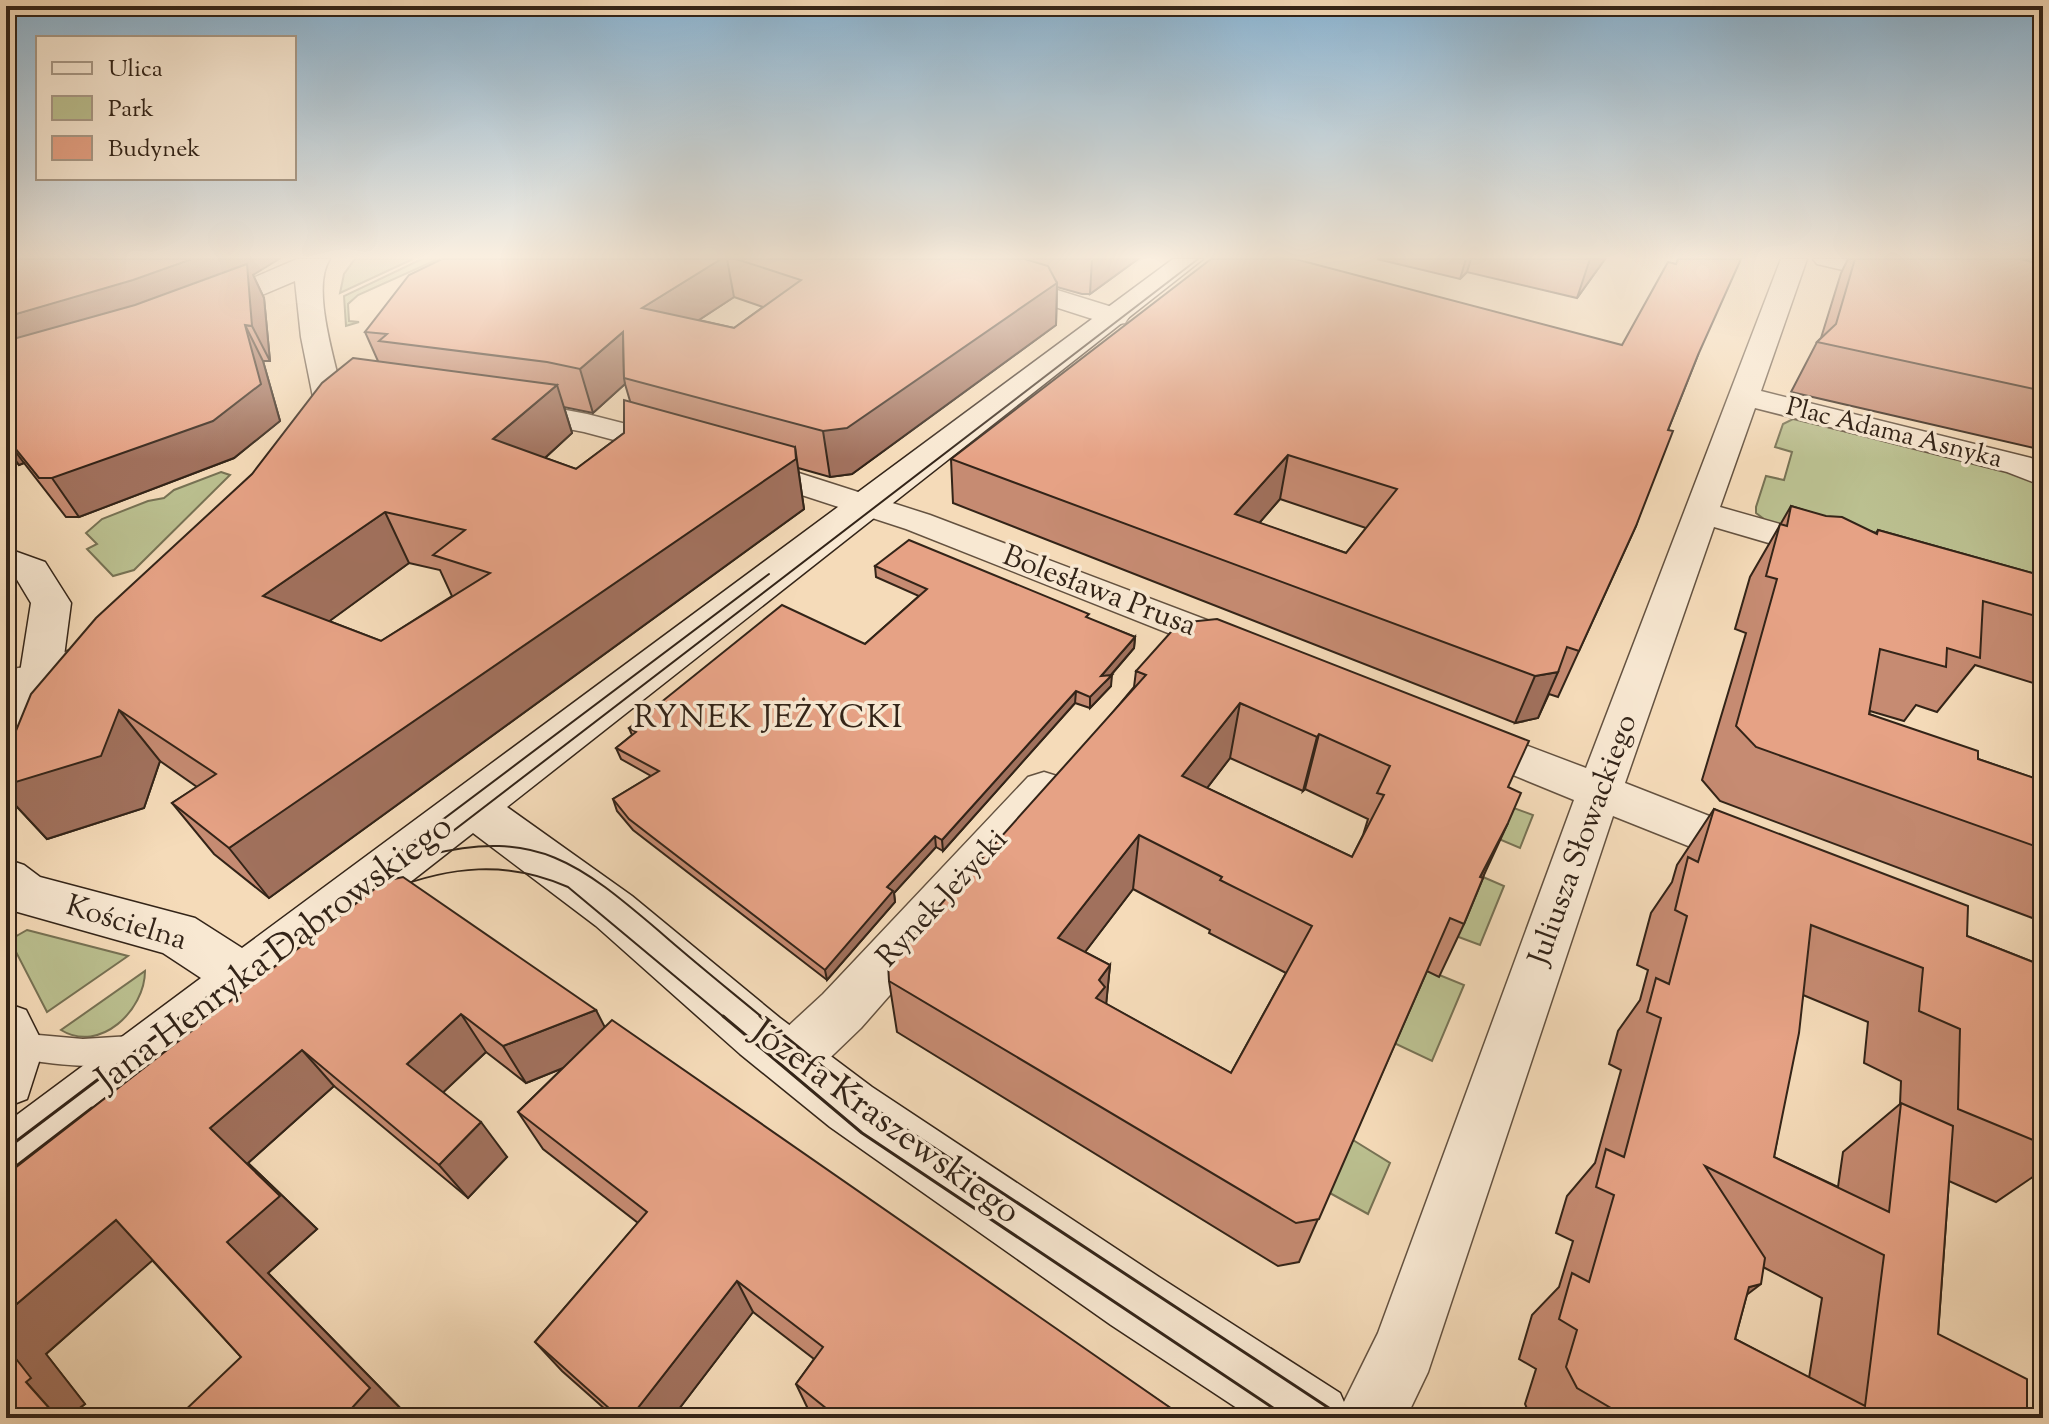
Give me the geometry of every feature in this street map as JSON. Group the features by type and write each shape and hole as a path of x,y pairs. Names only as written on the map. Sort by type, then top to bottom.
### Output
{"street":[{"path":"303,456 328,417 340,388 320,366 314,325"},
{"name":"Jana Henryka Dąbrowskiego","path":"6,1160 545,749 593,692 827,517 926,481 1069,370 1108,325"},
{"name":"Juliusza Słowackiego","path":"1370,1418 1405,1349 1599,792 1769,325"},
{"name":"Plac Adama Asnyka","path":"1743,396 2019,465 2043,476"},
{"name":"Bolesława Prusa","path":"491,406 587,423 712,456 868,504 1176,641 1274,661"},
{"path":"1702,513 1864,559"},
{"path":"6,560 31,570 51,603 23,681 6,781"},
{"path":"23,681 106,646"},
{"path":"1433,725 1785,865"},
{"name":"Rynek Jeżycki","path":"790,1060 842,1011 1071,760"},
{"name":"Józefa Kraszewskiego","path":"470,806 604,904 790,1060 851,1107 1122,1292 1315,1418"},
{"name":"Kościelna","path":"6,879 25,894 176,934 243,978"}],"lane":[{"path":"9,1051 83,1052 152,1048"}],"green space":[{"path":"1793,419 2011,471 2043,485 2043,597 1768,522 1756,513 1756,507 1766,476 1784,480 1792,452 1775,447 1783,424"},
{"path":"221,472 230,475 134,570 113,576 87,549 97,544 86,533 102,519 164,498 174,490"},
{"path":"1500,803 1533,815 1520,848 1487,834"},
{"path":"1483,877 1504,886 1480,945 1456,936 1466,880"},
{"path":"27,930 128,956 47,1012 16,952 13,938"},
{"path":"1427,970 1464,985 1432,1061 1394,1043"},
{"path":"145,971 137,1000 118,1024 91,1036 76,1036 61,1030"},
{"path":"1353,1140 1390,1163 1368,1214 1328,1192"}],"building":[{"path":"62,325 245,325 261,384 213,421 52,478 39,478 6,437 6,341"},
{"path":"370,325 722,325 734,328 738,325 996,325 847,428 823,431 624,378 623,332 580,369 379,341 387,334 365,332"},
{"path":"1125,325 1548,325 1622,345 1633,325 1711,325 1668,430 1673,431 1636,526 1579,651 1567,647 1558,672 1535,676 951,459","holes":["1288,455 1397,489 1346,553 1235,514"]},
{"path":"1834,325 2043,325 2043,391 1817,342"},
{"path":"353,358 557,385 493,439 576,469 624,433 624,400 795,447 796,459 229,848 172,803 216,774 119,710 101,756 6,785 6,755 31,694 96,618 252,474 322,383","holes":["385,512 465,530 433,555 490,573 381,641 263,596"]},
{"path":"1791,506 1842,517 1877,534 1878,530 2043,576 2043,618 1983,601 1980,658 1947,648 1946,667 1880,649 1869,714 1978,751 1978,759 2043,781 2043,849 1756,747 1736,726 1777,579 1766,576 1780,524 1787,526"},
{"path":"909,540 1089,614 1086,617 1135,637 1101,676 1112,675 1090,697 1076,691 942,840 935,836 887,887 893,891 825,970 629,819 613,799 659,771 616,748 636,732 629,728 782,605 865,644 927,589 875,566"},
{"path":"1217,619 1529,741 1508,787 1521,793 1480,877 1483,878 1464,924 1450,918 1319,1219 1296,1223 889,981 888,963 1146,675 1136,671 1179,623","holes":["1240,703 1390,766 1377,793 1384,795 1352,857 1182,776","1139,835 1312,926 1231,1073 1096,998 1105,987 1099,980 1110,965 1058,938"]},
{"path":"1714,809 1968,906 1967,936 2043,966 2043,1144 1958,1109 1960,1029 1919,1011 1923,968 1811,925 1799,1033 1774,1157 1889,1212 1901,1103 1953,1126 1938,1334 2027,1379 2027,1418 1628,1418 1577,1388 1566,1367 1577,1330 1559,1319 1572,1273 1589,1282 1614,1195 1596,1187 1606,1149 1624,1157 1661,1018 1647,1012 1656,978 1669,984 1687,916 1675,910 1688,857 1698,862","holes":["1705,1166 1884,1255 1865,1406 1735,1339 1749,1287 1761,1284 1765,1258"]},
{"path":"403,877 596,1010 503,1046 461,1014 407,1064 481,1122 439,1165 302,1050 210,1128 280,1196 227,1242 370,1388 343,1418 177,1418 241,1357 116,1220 6,1313 6,1175 385,881"},
{"path":"612,1020 1185,1418 915,1418 908,1413 904,1418 821,1418 827,1409 796,1384 823,1347 737,1281 630,1418 620,1418 535,1342 647,1212 518,1112"},
{"path":"6,1346 31,1378 26,1382 58,1418 6,1418"}],"tram line":[{"path":"371,894 1111,325"},
{"path":"179,1018 769,574"},
{"path":"428,855 499,846 528,850 580,870 631,907 763,1018"},
{"path":"389,890 434,876 478,869 545,878 568,887 725,1018"},
{"path":"6,1149 182,1016"},
{"path":"723,1016 862,1133 1288,1418"},
{"path":"760,1016 872,1107 1344,1418"},
{"path":"6,1174 92,1108"}],"district":[{"name":"RYNEK JEŻYCKI","path":"769,719"}]}
